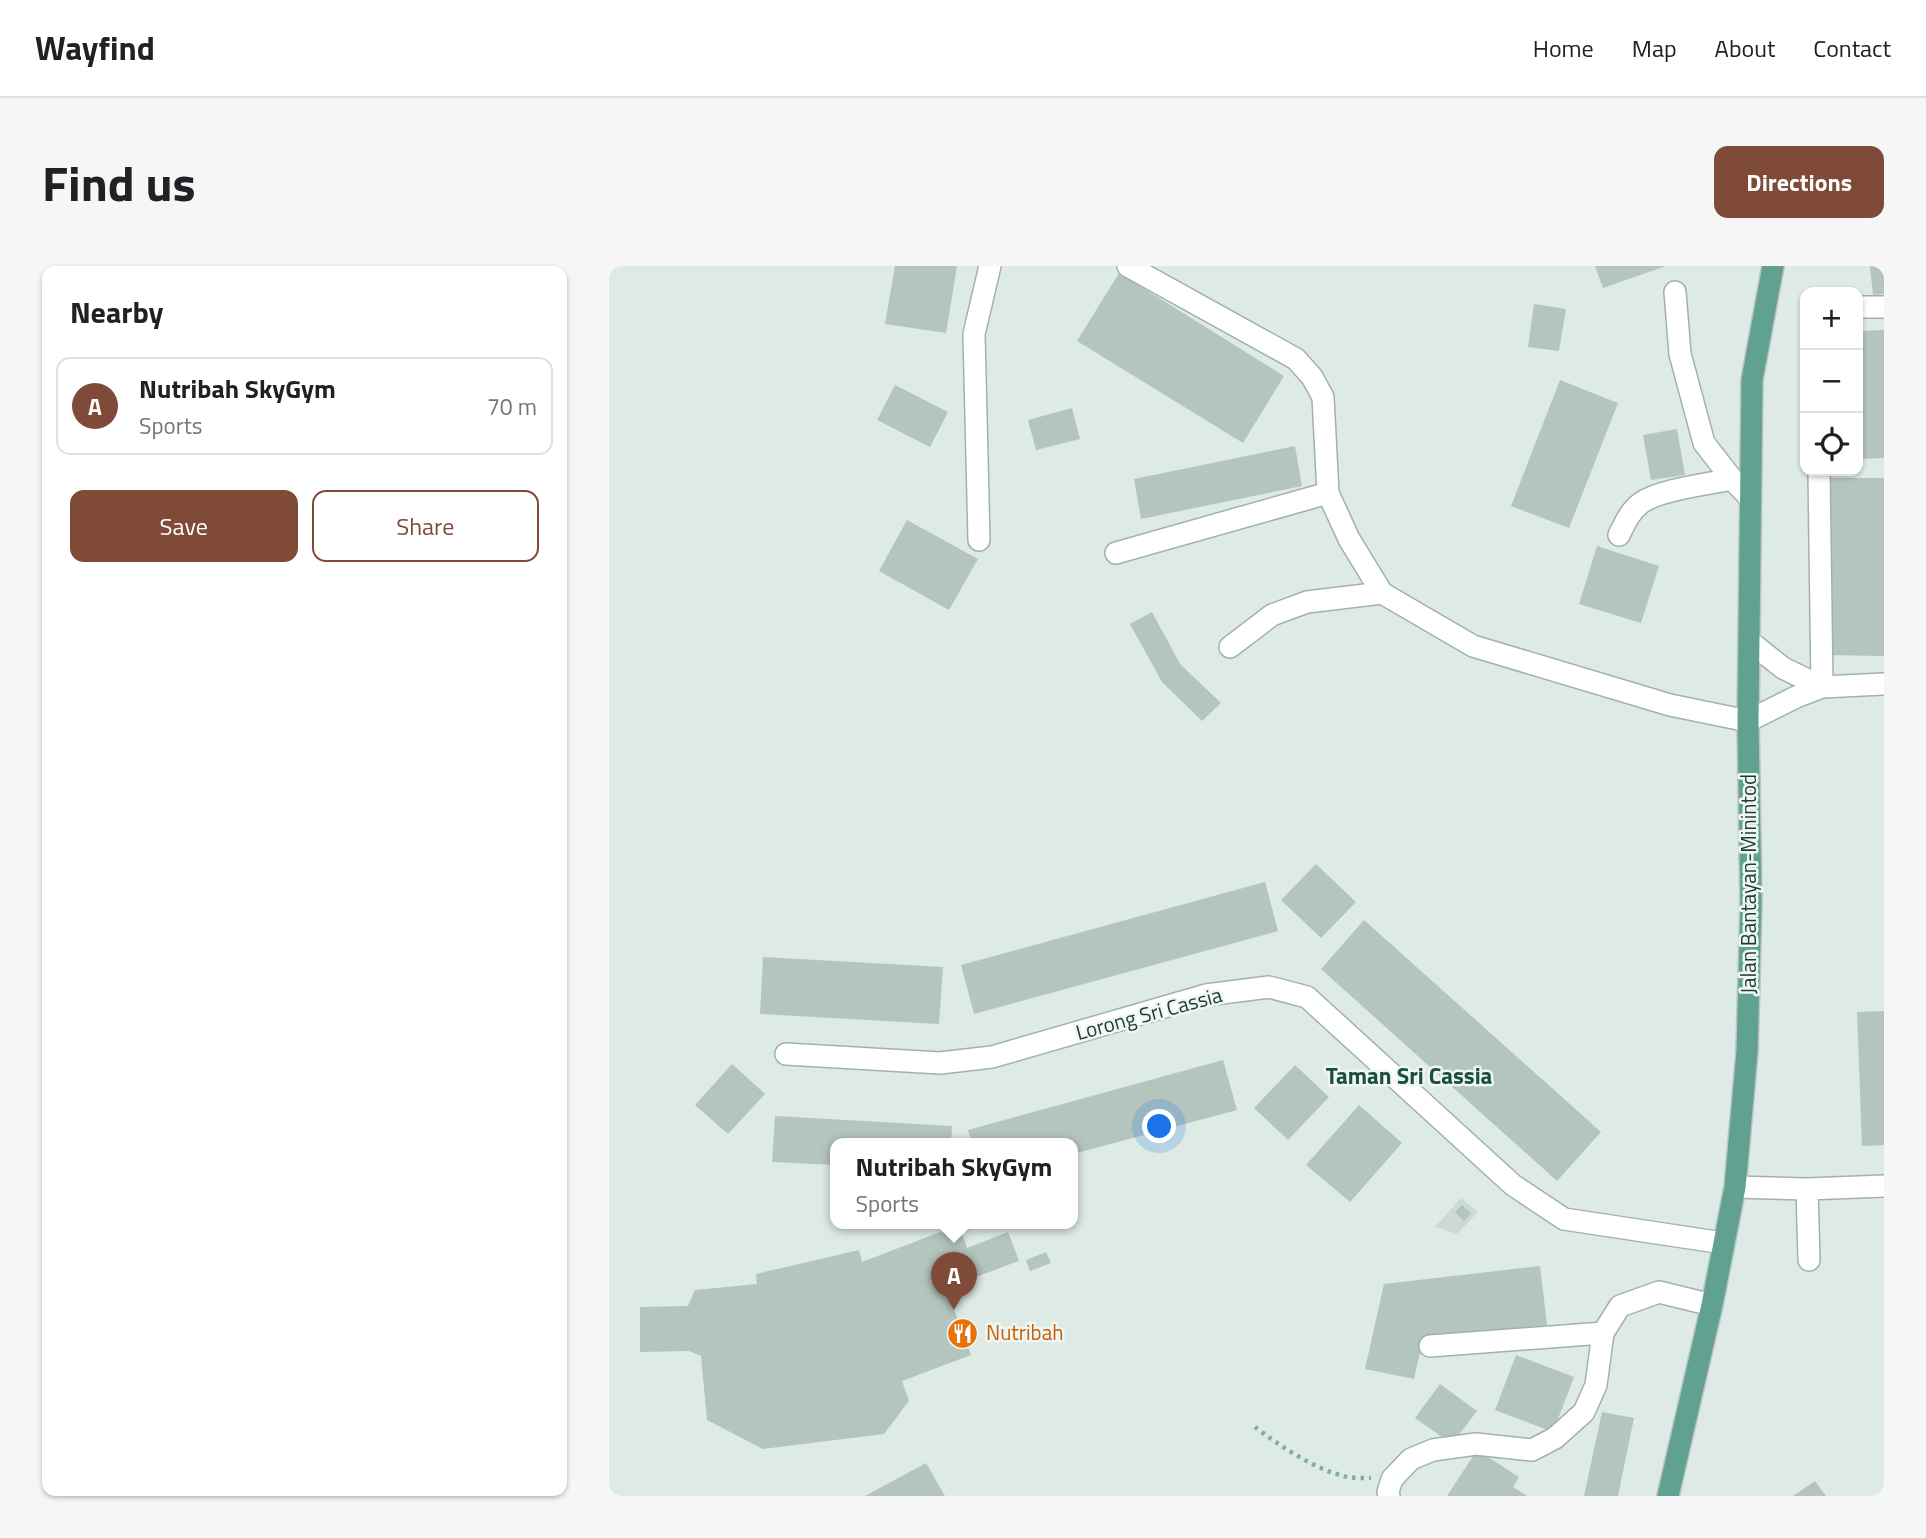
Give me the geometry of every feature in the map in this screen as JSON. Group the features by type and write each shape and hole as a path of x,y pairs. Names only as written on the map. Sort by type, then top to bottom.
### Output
{"main road":[{"name":"Jalan Bantayan-Minintod","path":"1668,1496 1712,1305 1735,1187 1747,1052 1750,943 1748,721 1752,380 1773,266"}],"street":[{"path":"979,540 974,334 989,266"},
{"path":"1128,266 1296,359 1312,377 1322,397 1328,493 1349,539 1382,593 1473,646 1670,705 1748,721 1795,697 1822,687 1884,684"},
{"path":"1675,292 1680,354 1704,443 1750,498"},
{"path":"1863,307 1884,307"},
{"path":"1819,476 1822,687"},
{"path":"1619,535 1628,517 1639,504 1654,495 1732,479"},
{"path":"1116,553 1328,493"},
{"path":"1230,647 1272,615 1307,602 1382,593"},
{"path":"1749,641 1783,668 1822,687"},
{"name":"Lorong Sri Cassia","path":"786,1054 940,1063 992,1057 1206,995 1269,987 1307,997 1513,1185 1564,1219 1723,1243"},
{"path":"1735,1187 1807,1189 1884,1186"},
{"path":"1807,1189 1809,1260"},
{"path":"1391,1488 1411,1459 1433,1450 1476,1444 1532,1450 1555,1438 1584,1412 1599,1373 1604,1334 1620,1306 1659,1292 1712,1305"},
{"path":"1430,1346 1604,1334"}],"path":[{"path":"1255,1427 1282,1448 1324,1469 1391,1488"}],"shaded area":[{"path":"1461,1198 1478,1212 1457,1234 1435,1227"}],"building":[{"path":"895,266 957,266 946,333 885,324"},
{"path":"1595,266 1666,266 1603,288"},
{"path":"1870,266 1884,266 1884,294 1873,295"},
{"path":"1119,273 1284,376 1243,443 1077,341"},
{"path":"1534,304 1566,309 1559,351 1528,347"},
{"path":"1884,330 1884,458 1863,459 1863,331"},
{"path":"1560,380 1618,403 1569,528 1511,506"},
{"path":"895,385 948,412 930,447 877,420"},
{"path":"1072,408 1080,439 1036,450 1028,420"},
{"path":"1677,429 1685,475 1651,480 1643,435"},
{"path":"1295,446 1302,486 1141,519 1134,479"},
{"path":"1829,478 1884,478 1884,656 1826,655"},
{"path":"907,520 978,559 949,610 879,571"},
{"path":"1597,546 1659,566 1641,623 1579,604"},
{"path":"1152,612 1180,664 1221,703 1202,721 1162,682 1130,624"},
{"path":"1316,864 1356,902 1321,938 1281,900"},
{"path":"1265,882 1278,931 974,1014 961,965"},
{"path":"1364,920 1601,1132 1557,1181 1321,969"},
{"path":"763,957 943,967 939,1024 760,1014"},
{"path":"1884,1011 1884,1145 1862,1146 1857,1012"},
{"path":"1223,1060 1237,1110 1078,1153 1078,1138 970,1138 968,1130"},
{"path":"732,1064 765,1094 728,1134 695,1105"},
{"path":"1295,1065 1329,1097 1288,1140 1254,1108"},
{"path":"1359,1105 1402,1143 1350,1202 1306,1165"},
{"path":"775,1116 952,1126 951,1138 830,1138 830,1165 772,1162"},
{"path":"1462,1205 1471,1213 1464,1221 1455,1212"},
{"path":"949,1229 960,1229 967,1248 1008,1232 1019,1261 946,1288 971,1355 902,1381 909,1401 884,1434 763,1449 707,1420 701,1356 689,1351 640,1352 640,1307 688,1306 695,1290 757,1284 756,1274 859,1250 862,1262"},
{"path":"1046,1252 1051,1263 1030,1271 1026,1260"},
{"path":"1540,1266 1547,1325 1423,1340 1414,1379 1365,1369 1384,1284"},
{"path":"1516,1355 1574,1377 1553,1432 1495,1410"},
{"path":"1440,1384 1477,1411 1452,1444 1415,1418"},
{"path":"1602,1412 1634,1418 1618,1496 1584,1496"},
{"path":"1477,1450 1519,1477 1513,1487 1527,1496 1447,1496"},
{"path":"926,1463 945,1496 865,1496"},
{"path":"1815,1481 1826,1496 1793,1496"}],"place":[{"name":"Nutribah SkyGym","path":"954,1310"},
{"name":"Nutribah","path":"963,1333"}],"district":[{"name":"Taman Sri Cassia","path":"1409,1076"}]}
